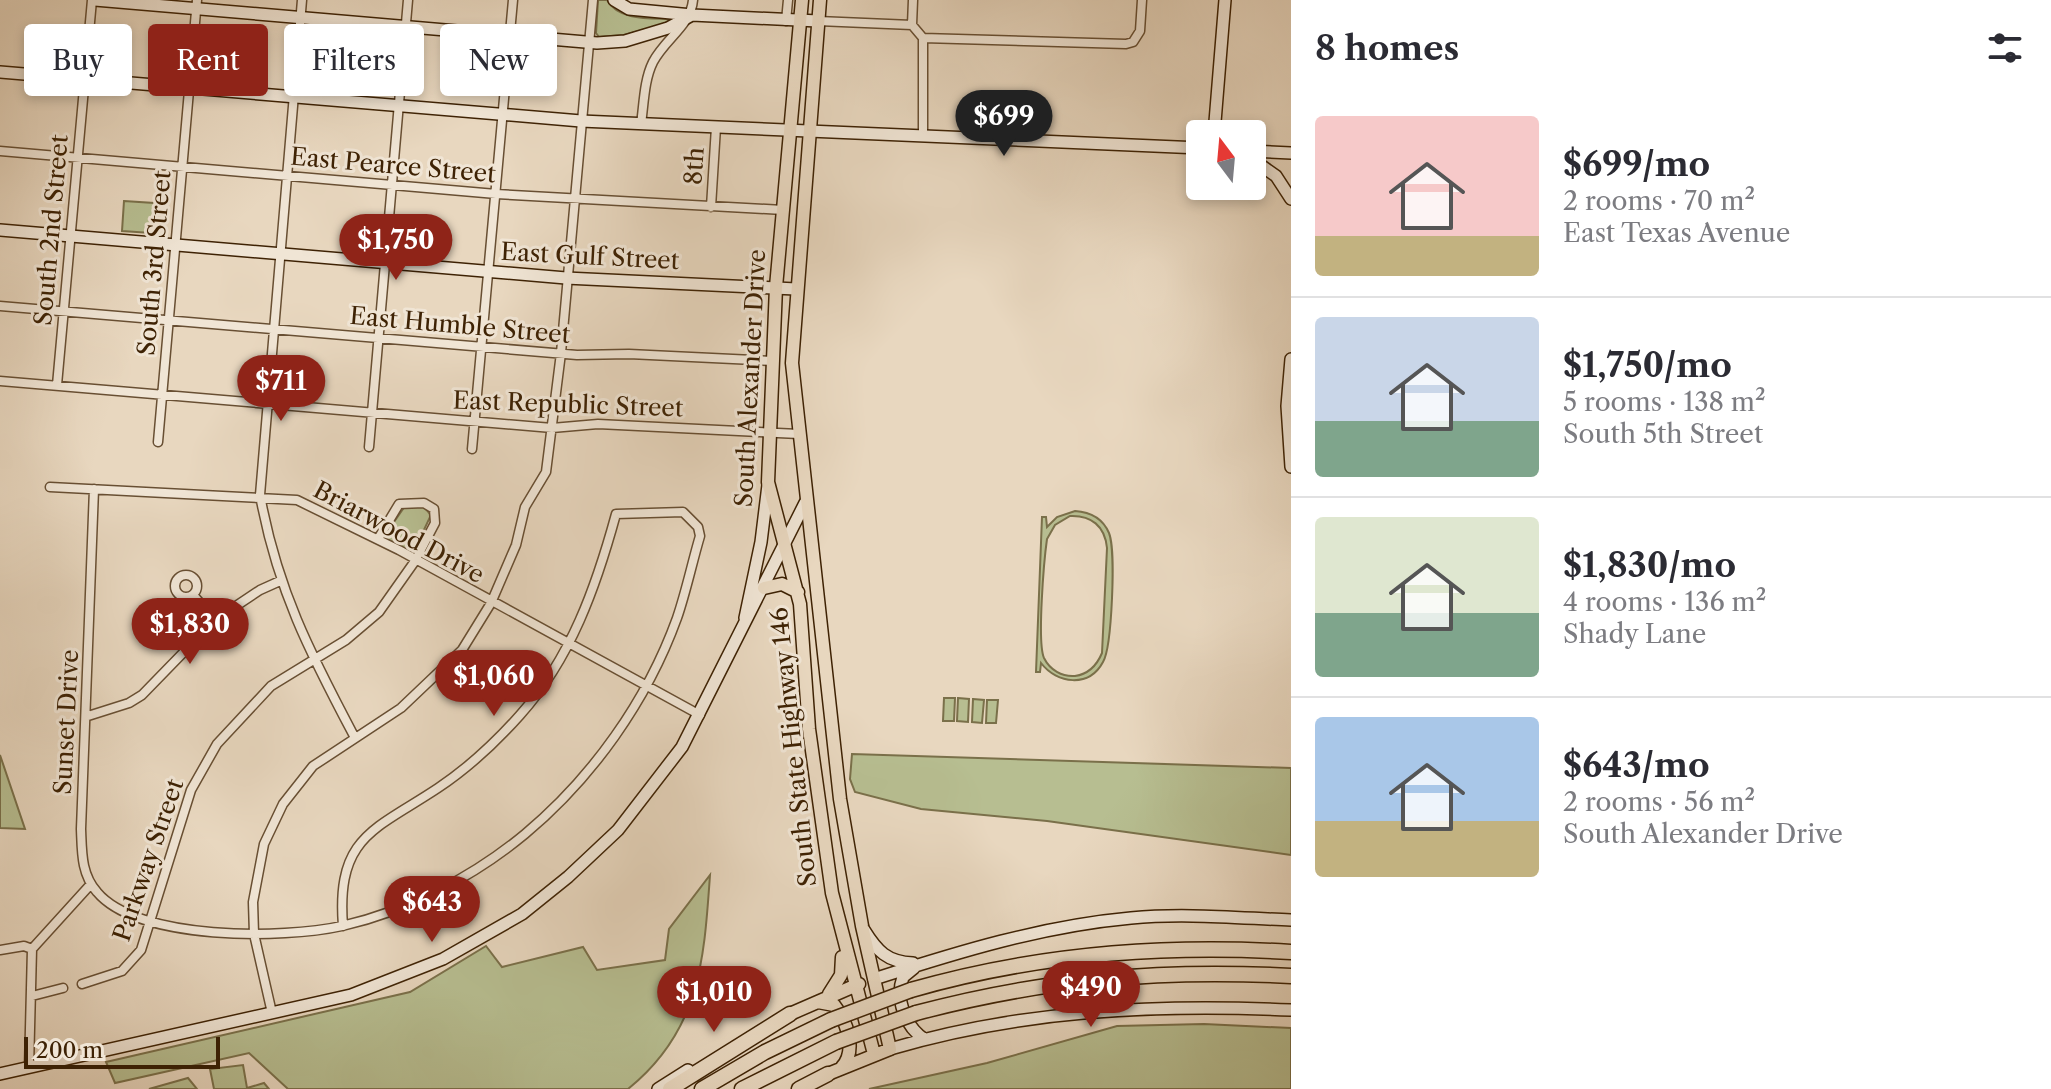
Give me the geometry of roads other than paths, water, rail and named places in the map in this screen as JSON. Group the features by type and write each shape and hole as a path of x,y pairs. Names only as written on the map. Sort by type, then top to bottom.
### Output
{"highway":[{"path":"702,1089 765,1052 831,1020 911,990 1001,967 1091,953 1184,949 1291,952"},
{"path":"742,1089 836,1042 916,1013 1004,991 1092,977 1183,973 1291,976"},
{"path":"670,1089 790,1014"},
{"path":"800,1089 835,1070"}],"main road":[{"path":"94,0 197,4 367,24"},
{"path":"614,0 629,9 818,21"},
{"name":"South Alexander Drive","path":"743,626 761,542 768,482 776,287 802,0"},
{"name":"South Alexander Drive","path":"0,1074 351,995 410,973 471,944 522,914 568,877 618,830 657,782 700,715 786,547 805,503 792,363 820,0"},
{"path":"1215,120 1225,0"},
{"path":"557,39 625,41 668,28 692,15"},
{"path":"0,72 24,74"},
{"path":"268,95 581,121 1186,147"},
{"path":"1266,152 1291,153"},
{"path":"1266,169 1276,176 1291,199"},
{"name":"East Gulf Street","path":"0,230 566,278 796,289"},
{"path":"1291,359 1287,406 1291,467"},
{"name":"South State Highway 146","path":"768,482 778,528 798,592 818,806 841,933 874,1054"},
{"name":"South State Highway 146","path":"805,503 828,675 840,799 862,926 890,1049"},
{"path":"764,588 782,584 798,592"},
{"path":"804,644 811,671 816,675 828,675"},
{"path":"658,1089 741,1038 822,1000 874,979 1017,936 1133,918 1291,920"},
{"path":"862,926 877,950 886,957 921,964"},
{"path":"822,1000 837,986 841,975 841,933"},
{"path":"921,964 903,977 900,987 909,1026 924,1039"},
{"path":"822,1000 834,1005 845,1025 849,1055 835,1070"},
{"path":"835,1070 924,1039 1001,1023 1114,1009 1291,1010"}],"street":[{"name":"South 2nd Street","path":"91,24 94,0"},
{"path":"302,0 260,495 280,581 314,659 354,736"},
{"path":"405,24 408,0"},
{"path":"511,24 513,0"},
{"path":"272,1013 254,934 253,902 259,866 278,815 313,766 354,736 401,708 462,650 491,603 516,545 525,507 546,472 561,353 593,0"},
{"path":"641,124 653,62 661,48 692,15 693,0"},
{"path":"786,21 788,0"},
{"path":"913,0 912,25 923,38 923,136"},
{"path":"923,38 1126,44 1133,42 1140,31 1142,0"},
{"name":"South 3rd Street","path":"195,24 197,4"},
{"path":"818,21 912,25"},
{"name":"South 2nd Street","path":"57,385 82,96"},
{"name":"South 3rd Street","path":"158,442 189,96"},
{"path":"369,447 401,96"},
{"path":"472,449 505,96"},
{"name":"8th","path":"711,207 716,127"},
{"name":"East Pearce Street","path":"0,151 575,200 783,210"},
{"name":"East Humble Street","path":"0,306 561,353 773,361"},
{"name":"East Republic Street","path":"0,381 552,428 598,424 799,434"},
{"name":"Briarwood Drive","path":"50,487 280,496 314,506 700,715"},
{"name":"Sunset Drive","path":"91,884 84,870 81,829 88,716 94,489"},
{"name":"Parkway Street","path":"82,984 113,976 129,965 146,940 149,921 191,790 204,764 239,718 260,697 346,640 379,612 415,561 435,523 434,509 430,505 399,504 378,539"},
{"path":"29,1068 32,949 91,884 113,906 149,921 254,934 343,926 431,894 484,865 524,834 591,766 646,686 676,619 700,536 698,527 683,512 616,514 601,569 569,644 520,715 479,756 441,787 368,832 346,871 343,926"},
{"path":"88,716 129,703 142,695 215,620 260,590 280,581"},
{"path":"193,595 215,620"},
{"path":"0,950 24,946 32,949"},
{"path":"32,996 63,988"}]}
